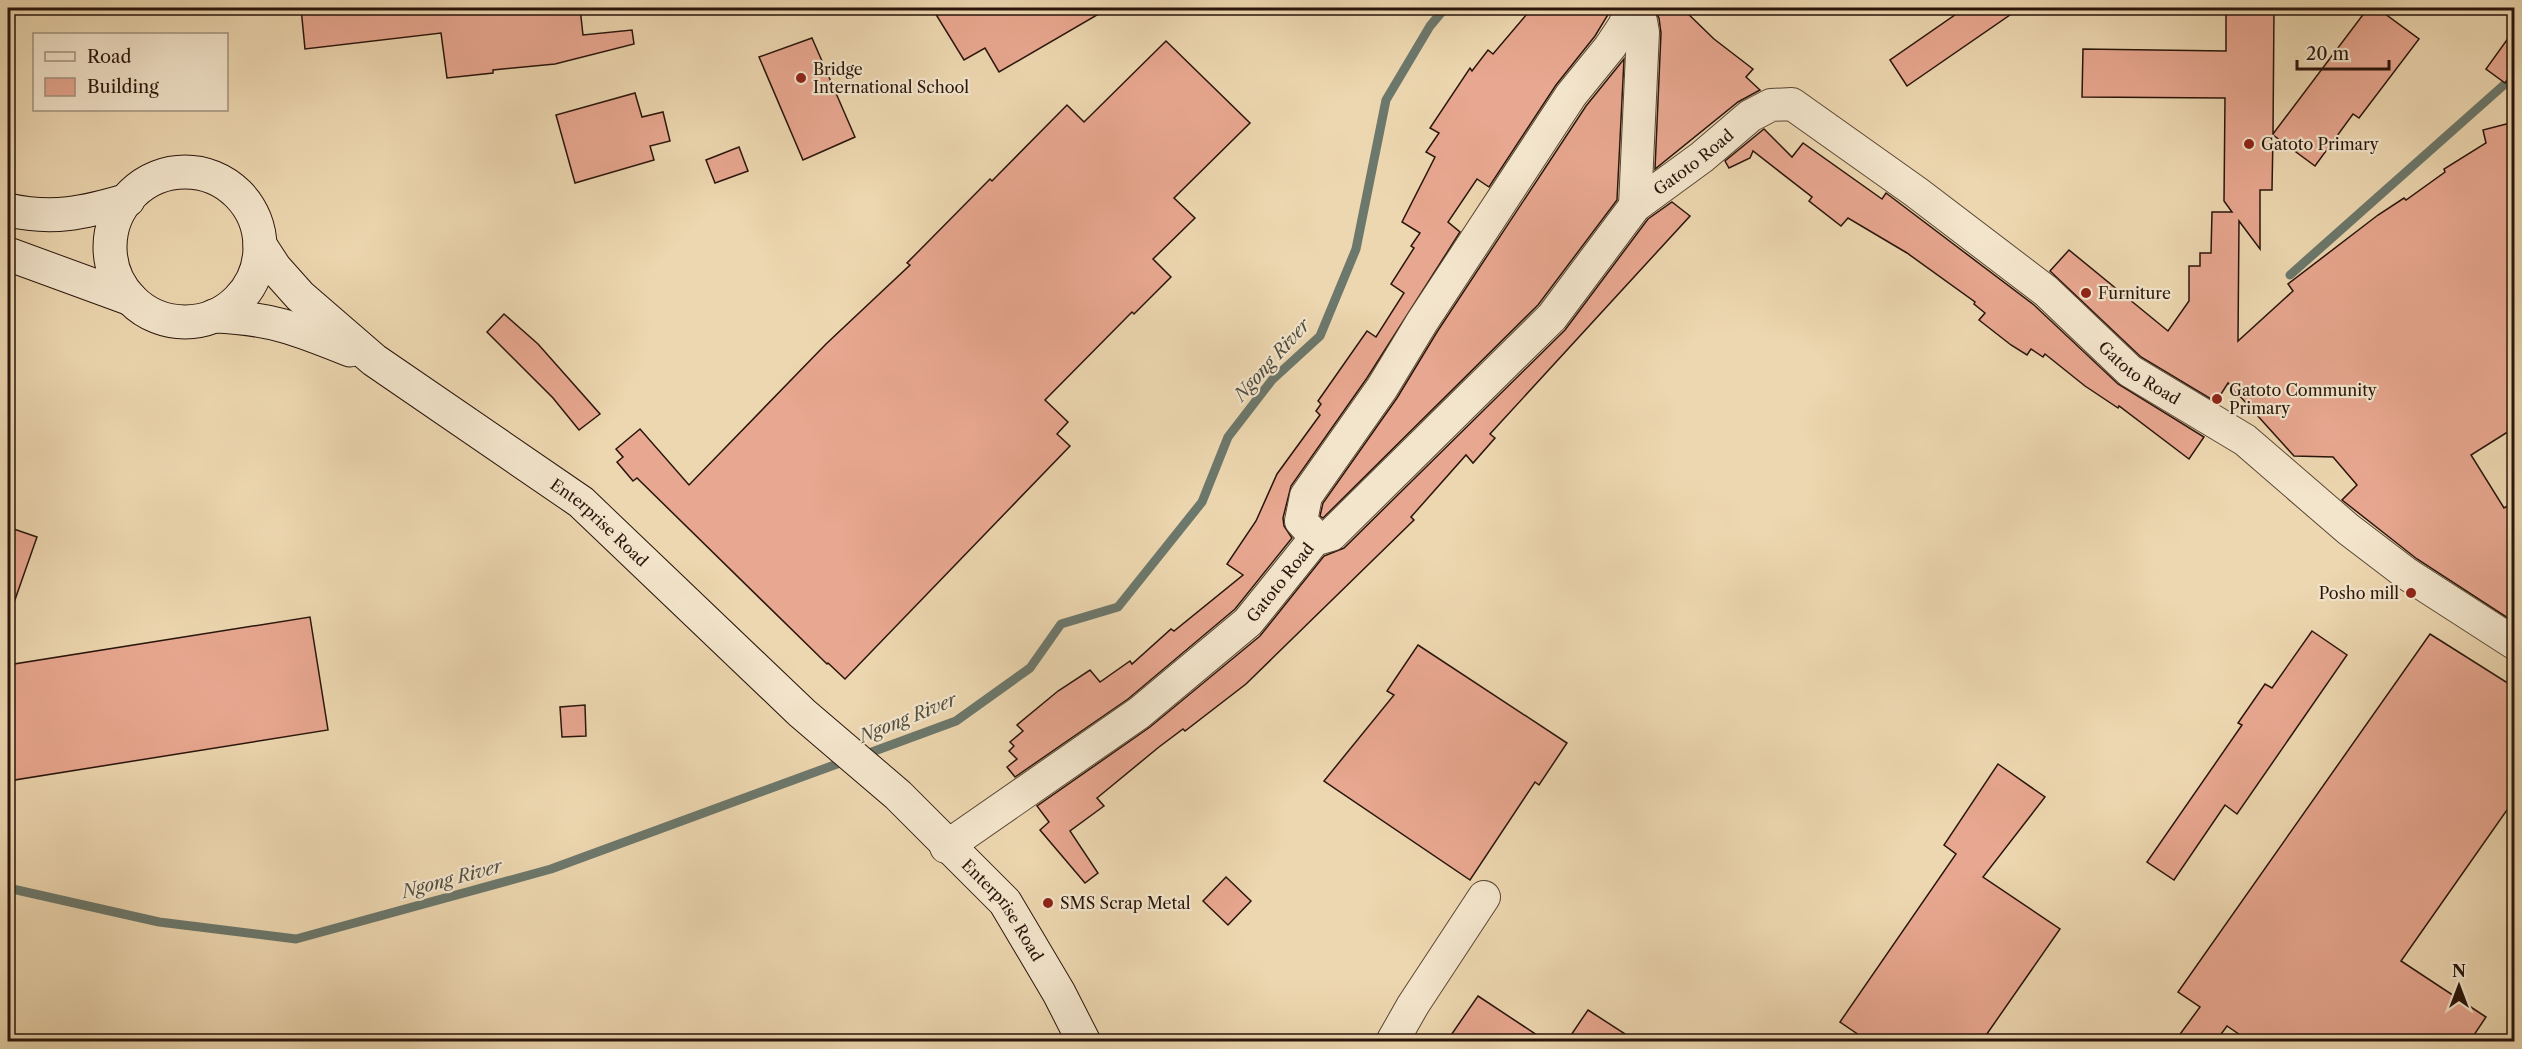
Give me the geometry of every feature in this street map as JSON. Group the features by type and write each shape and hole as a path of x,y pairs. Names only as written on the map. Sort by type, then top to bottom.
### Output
{"main road":[{"path":"8,254 131,299 161,318 197,321 214,316 230,307 253,280 259,262 260,245 251,211 240,196 228,185 210,177 174,173 140,187 117,215 110,250 113,268 131,299"},
{"path":"8,210 31,215 55,216 89,211 128,200"},
{"name":"Enterprise Road","path":"260,245 275,268 300,296 374,360 581,502 802,713 898,795 946,847 1005,902 1084,1041"},
{"name":"Enterprise Road","path":"214,316 253,318 287,325 374,360"}],"street":[{"path":"1314,540 1312,533 1301,521 1306,496 1382,388 1422,322 1571,95 1620,33 1630,9 1641,21 1643,32 1635,206"},
{"name":"Gatoto Road","path":"946,847 1139,712 1248,622 1314,540 1331,535 1552,317 1635,206 1702,157 1750,116 1771,105 1792,104 1916,192 2046,291 2130,371 2245,440 2348,529 2407,574 2514,643"},
{"path":"1392,1041 1484,897"}],"building":[{"path":"301,8 580,8 583,35 632,30 634,44 555,64 493,70 493,73 447,78 441,33 305,49"},
{"path":"932,8 1109,8 999,72 985,48 964,60"},
{"path":"1532,8 1612,8 1595,36 1556,85 1489,187 1477,179 1448,222 1460,232 1367,378 1291,486 1283,518 1284,526 1292,538 1235,609 1128,699 1015,777 1007,767 1017,759 1009,751 1014,746 1010,742 1023,731 1017,725 1058,691 1090,670 1100,682 1130,661 1132,664 1171,629 1174,631 1243,575 1227,564 1256,521 1277,474 1320,415 1316,411 1321,404 1318,401 1367,331 1376,337 1404,293 1391,284 1414,248 1411,246 1420,233 1402,222 1435,157 1426,152 1439,133 1430,128 1470,68 1472,71 1488,50 1493,54"},
{"path":"1653,8 1682,8 1714,39 1753,69 1746,77 1760,90 1738,102 1655,169 1661,33 1659,18"},
{"path":"1965,8 2020,8 1907,86 1890,60"},
{"path":"2226,8 2274,8 2273,134 2368,8 2377,8 2419,39 2359,118 2353,114 2315,166 2273,135 2272,190 2260,190 2260,249 2239,221 2238,341 2293,291 2288,284 2378,215 2404,198 2406,200 2445,172 2444,169 2486,143 2483,130 2514,122 2514,428 2471,455 2504,508 2514,502 2514,622 2417,559 2342,500 2357,485 2333,457 2294,456 2228,383 2216,402 2141,357 2050,271 2069,250 2168,331 2189,301 2189,266 2200,266 2200,253 2211,253 2212,212 2232,212 2224,201 2225,98 2082,97 2083,49 2226,51"},
{"path":"2514,30 2514,70 2505,83 2486,69"},
{"path":"812,38 855,137 803,160 759,57"},
{"path":"1166,41 1250,123 1174,198 1195,218 1153,259 1171,277 1134,314 1132,312 1045,400 1068,422 1057,434 1070,446 845,679 637,478 633,481 617,462 623,457 616,449 640,429 689,485 826,344 910,265 907,263 990,179 992,181 1067,105 1084,122"},
{"path":"1624,59 1617,200 1538,305 1323,518 1320,516 1323,503 1397,398 1437,332 1586,106"},
{"path":"635,93 642,117 663,112 670,141 650,146 654,160 575,183 556,115"},
{"path":"1764,129 1792,157 1803,143 1882,199 1886,193 2034,305 2118,384 2204,437 2189,459 2119,406 2118,408 2085,386 2045,354 2043,357 2031,349 2027,355 2011,345 1979,320 1985,313 1974,304 1975,302 1907,253 1848,218 1841,226 1809,201 1812,197 1753,151 1750,158 1729,168 1725,161"},
{"path":"739,147 748,171 715,183 706,160"},
{"path":"1672,202 1690,216 1490,434 1495,438 1473,463 1466,455 1411,517 1414,520 1246,684 1185,731 1183,729 1159,747 1097,798 1104,806 1070,831 1098,873 1085,883 1040,830 1049,822 1037,806 1150,727 1260,636 1324,556 1344,548 1565,330 1648,219"},
{"path":"504,314 538,344 600,414 579,430 553,398 487,332"},
{"path":"8,527 37,537 11,611 8,610"},
{"path":"310,617 328,730 8,781 8,665"},
{"path":"2312,631 2347,655 2237,814 2225,805 2174,880 2147,862 2242,725 2238,723 2265,684 2272,688"},
{"path":"2430,634 2514,687 2514,800 2401,961 2486,1017 2470,1041 2249,1041 2227,1026 2216,1041 2175,1041 2200,1007 2178,992"},
{"path":"1418,645 1567,743 1539,785 1535,782 1470,880 1324,781 1394,695 1387,691"},
{"path":"585,705 586,736 562,737 560,707"},
{"path":"1998,764 2045,797 1983,877 2060,929 1982,1041 1868,1041 1840,1022 1956,854 1944,845"},
{"path":"1226,877 1251,901 1228,925 1203,901"},
{"path":"1478,996 1546,1041 1447,1041"},
{"path":"1588,1010 1636,1041 1567,1041"}],"waterway":[{"name":"Ngong River","path":"861,756 956,721 1030,668 1061,624 1118,607 1202,502 1228,437 1272,380 1320,336 1356,249 1386,100 1430,26 1445,8"},
{"path":"2290,275 2514,76"},
{"name":"Ngong River","path":"8,888 159,922 296,939 551,869 848,760"}],"place":[{"name":"Bridge International School","path":"801,78"},
{"name":"Gatoto Primary","path":"2249,144"},
{"name":"Furniture","path":"2086,293"},
{"name":"Gatoto Community Primary","path":"2217,399"},
{"name":"Posho mill","path":"2411,593"},
{"name":"SMS Scrap Metal","path":"1048,903"}]}
